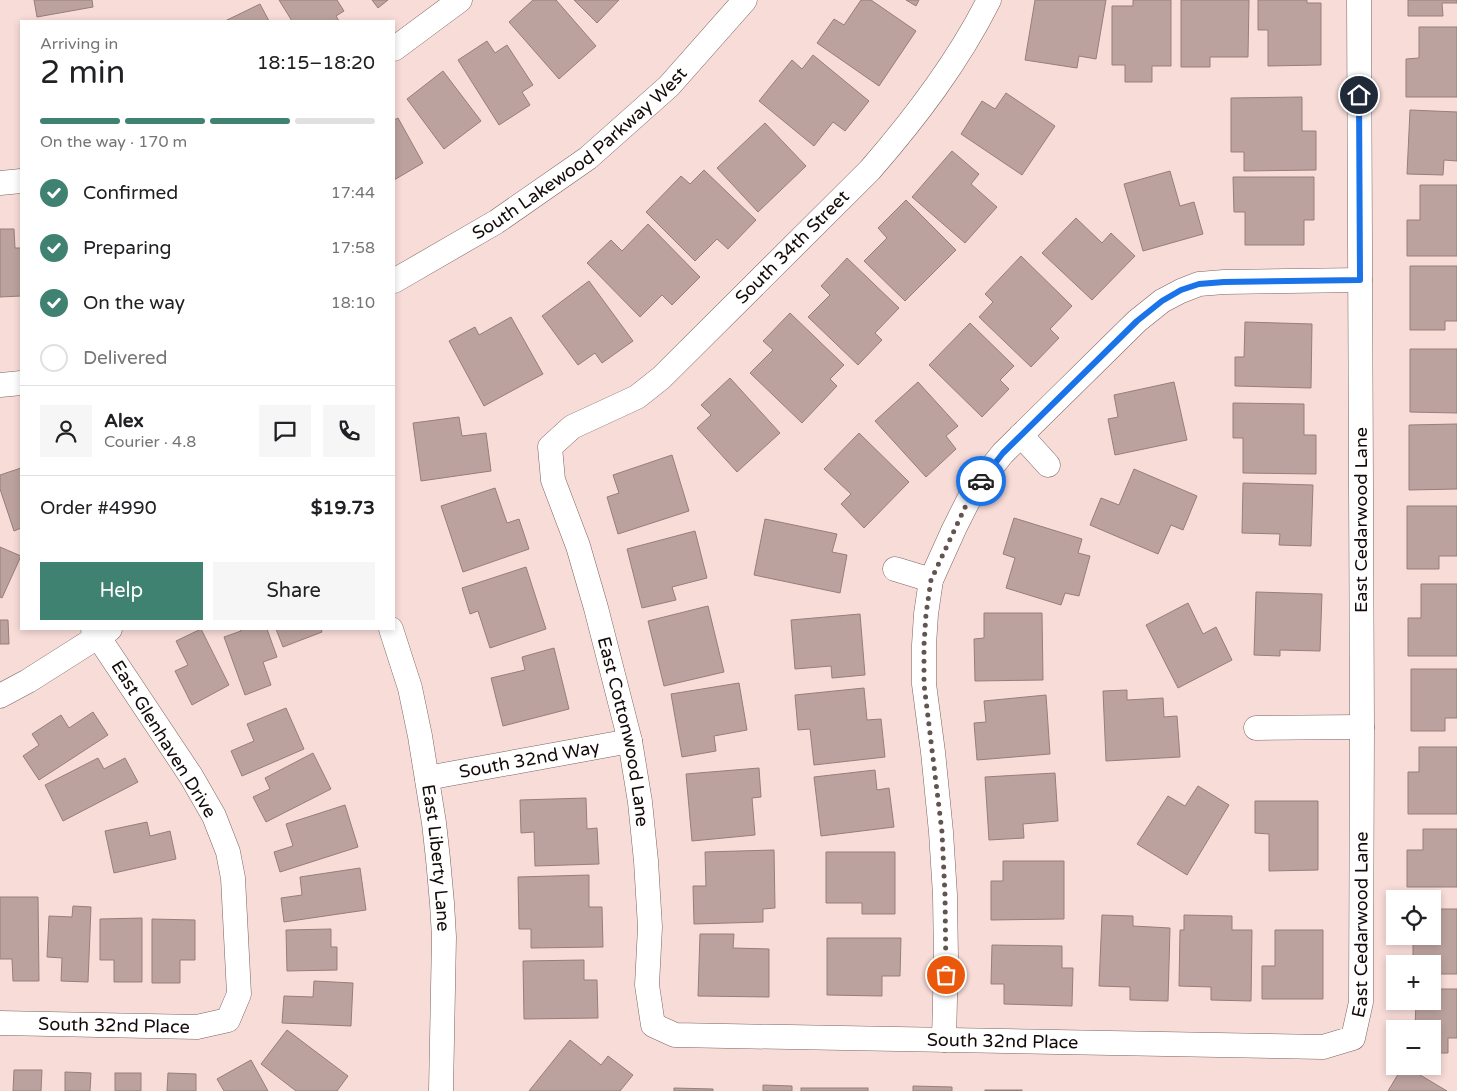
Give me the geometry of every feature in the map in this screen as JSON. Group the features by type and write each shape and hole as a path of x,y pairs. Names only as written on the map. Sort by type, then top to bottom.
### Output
{"street":[{"path":"395,48 460,0"},
{"name":"South Lakewood Parkway West","path":"395,280 496,222 588,158 670,86 745,0"},
{"name":"South 34th Street","path":"550,447 572,427 637,396 661,378 870,170 902,133 949,70 975,28 989,0"},
{"name":"East Cedarwood Lane","path":"1353,1038 1361,1002 1362,727 1359,0"},
{"path":"0,183 20,181"},
{"path":"944,1040 946,959 942,832 924,684 924,638 931,580 968,501 1003,453 1040,415 1137,321 1162,301 1181,290 1199,284 1224,282 1360,280"},
{"path":"0,385 20,383"},
{"path":"1022,435 1048,465"},
{"name":"East Cottonwood Lane","path":"550,447 553,480 578,546 630,741 640,802 646,861 650,927 647,985 653,1025"},
{"path":"895,569 931,580"},
{"name":"East Liberty Lane","path":"391,630 410,688 434,823 444,938 441,1091"},
{"path":"0,696 28,681 100,631"},
{"name":"East Glenhaven Drive","path":"100,631 191,776 214,816 228,852 233,878 239,994 228,1020"},
{"path":"1256,728 1362,727"},
{"name":"South 32nd Way","path":"427,778 630,741"},
{"name":"South 32nd Place","path":"0,1023 197,1027 228,1020"},
{"name":"South 32nd Place","path":"653,1025 675,1035 944,1040 1323,1047 1353,1038"}],"building":[{"path":"34,0 92,0 93,7 37,17"},
{"path":"279,0 337,0 344,11 336,16 338,20 291,20"},
{"path":"372,0 388,0 378,8"},
{"path":"533,0 556,0 596,46 559,79 509,22"},
{"path":"574,0 619,0 597,23"},
{"path":"861,0 871,0 916,31 879,86 817,43 834,19 844,25"},
{"path":"906,0 919,0 916,6"},
{"path":"1035,0 1106,0 1096,59 1079,56 1077,68 1025,60"},
{"path":"1133,0 1171,0 1171,66 1152,66 1152,82 1125,82 1125,65 1112,65 1112,6 1133,6"},
{"path":"1181,0 1249,0 1248,57 1210,57 1210,67 1181,67"},
{"path":"1258,0 1307,0 1307,3 1321,3 1321,65 1268,66 1268,30 1258,30"},
{"path":"1408,0 1457,0 1457,3 1442,3 1443,16 1408,16"},
{"path":"260,4 268,20 227,20"},
{"path":"1419,27 1457,27 1457,97 1406,97 1406,59 1419,58"},
{"path":"487,41 495,53 507,45 533,85 522,92 530,105 499,125 458,60"},
{"path":"813,55 869,101 845,131 833,122 814,146 759,101 792,60 802,69"},
{"path":"443,71 481,121 444,149 407,99"},
{"path":"1006,93 1055,126 1022,175 961,134 982,101 995,109"},
{"path":"1302,97 1302,131 1316,131 1316,170 1244,171 1244,152 1231,152 1231,98"},
{"path":"1410,110 1457,112 1457,161 1444,160 1443,175 1407,174"},
{"path":"398,118 423,163 395,179 395,120"},
{"path":"765,123 806,166 758,212 717,168"},
{"path":"952,151 979,174 971,184 997,207 965,243 912,197"},
{"path":"704,170 756,220 728,249 717,239 695,261 646,212 681,176 690,184"},
{"path":"1170,171 1180,206 1194,202 1203,234 1143,251 1124,184"},
{"path":"1233,177 1314,177 1314,220 1304,220 1304,245 1245,245 1245,212 1234,212"},
{"path":"1420,185 1457,185 1457,256 1407,256 1407,220 1420,220"},
{"path":"906,200 956,250 905,301 864,261 887,238 878,228"},
{"path":"1076,218 1102,243 1111,233 1135,256 1092,300 1042,253"},
{"path":"648,224 700,277 672,305 662,295 640,317 587,263 611,240 622,251"},
{"path":"0,229 14,229 15,248 20,248 20,296 0,297"},
{"path":"1021,256 1072,306 1050,329 1059,338 1031,367 979,317 993,302 985,294"},
{"path":"847,258 899,308 875,333 882,340 858,365 808,317 830,295 821,286"},
{"path":"1410,266 1457,266 1457,321 1445,321 1445,330 1410,330"},
{"path":"589,281 633,341 602,363 595,353 578,365 542,316"},
{"path":"790,313 844,365 830,379 837,386 802,423 750,373 773,350 763,341"},
{"path":"511,317 543,374 484,406 449,341 475,327 479,335"},
{"path":"1245,322 1312,324 1311,388 1235,386 1235,357 1244,357"},
{"path":"970,323 1014,366 1000,380 1009,389 982,417 929,365"},
{"path":"1410,349 1457,349 1457,413 1410,412"},
{"path":"730,378 780,433 737,472 697,428 711,415 701,405"},
{"path":"918,382 958,426 946,436 956,449 926,477 875,421"},
{"path":"1174,382 1187,440 1115,455 1108,419 1118,417 1114,395"},
{"path":"1233,403 1304,404 1304,435 1316,435 1316,474 1243,473 1243,438 1233,438"},
{"path":"459,417 462,436 486,433 491,471 421,481 413,423"},
{"path":"1457,424 1457,489 1409,490 1409,425"},
{"path":"859,433 909,482 864,528 841,504 851,494 824,469"},
{"path":"672,455 689,511 618,534 607,497 619,493 613,475"},
{"path":"20,468 20,528 14,531 0,489 0,475"},
{"path":"1134,469 1197,496 1183,530 1171,525 1158,554 1090,525 1101,498 1119,505"},
{"path":"1243,483 1313,485 1311,546 1279,545 1280,534 1242,533"},
{"path":"495,488 507,523 519,519 529,549 463,572 441,506"},
{"path":"1407,506 1457,506 1457,556 1439,556 1439,569 1407,569"},
{"path":"1014,518 1082,539 1078,553 1090,556 1079,596 1065,593 1061,605 1006,588 1015,558 1003,554"},
{"path":"765,519 837,534 832,552 847,555 840,593 754,575"},
{"path":"695,531 707,578 672,587 676,600 642,608 627,549"},
{"path":"0,547 20,556 20,558 2,598 0,597"},
{"path":"526,567 546,629 490,648 478,611 470,614 462,588"},
{"path":"1421,584 1457,584 1457,656 1408,656 1408,618 1421,618"},
{"path":"1256,592 1322,594 1320,651 1280,650 1280,656 1254,655"},
{"path":"1188,603 1203,634 1216,627 1232,660 1178,688 1146,625"},
{"path":"708,606 724,672 664,686 648,621"},
{"path":"984,613 1042,613 1043,680 975,681 974,639 984,638"},
{"path":"860,614 865,675 832,678 831,666 795,669 791,620"},
{"path":"0,620 8,620 9,644 0,644"},
{"path":"202,630 229,685 192,705 175,671 188,665 176,641"},
{"path":"267,630 277,657 263,662 271,685 245,695 224,637 241,631"},
{"path":"276,630 321,630 322,632 283,647"},
{"path":"554,648 569,709 503,726 491,678 525,670 522,657"},
{"path":"1411,669 1457,669 1457,718 1445,718 1445,731 1411,731"},
{"path":"739,683 747,730 714,736 716,751 682,757 671,694"},
{"path":"864,688 867,720 881,719 885,757 814,765 810,729 798,730 795,695"},
{"path":"1127,690 1127,700 1163,698 1164,717 1177,716 1180,757 1106,761 1103,691"},
{"path":"1046,695 1050,754 977,760 974,723 986,722 984,701"},
{"path":"286,708 304,749 242,776 231,751 254,741 247,724"},
{"path":"93,712 108,735 39,780 23,756 39,745 32,734 61,715 69,728"},
{"path":"1419,747 1457,747 1457,814 1408,814 1408,772 1419,772"},
{"path":"313,753 331,789 266,822 253,797 270,789 265,778"},
{"path":"98,758 104,769 125,758 138,782 63,821 45,785"},
{"path":"759,768 761,797 752,798 755,835 692,841 686,774"},
{"path":"875,770 877,790 889,788 894,827 821,836 814,777"},
{"path":"1055,773 1058,821 1023,824 1024,838 989,840 985,777"},
{"path":"1198,786 1229,805 1187,875 1137,844 1168,796 1185,806"},
{"path":"586,798 587,829 597,828 599,864 535,866 534,832 521,833 520,800"},
{"path":"1255,801 1318,801 1318,870 1269,871 1269,834 1255,833"},
{"path":"345,805 358,847 280,872 274,852 293,846 286,824"},
{"path":"147,822 150,836 170,831 176,859 114,873 105,831"},
{"path":"1423,829 1457,829 1457,887 1407,887 1407,850 1423,850"},
{"path":"774,850 775,908 763,909 763,922 694,924 693,886 706,886 705,852"},
{"path":"826,852 895,852 895,914 862,914 862,903 826,903"},
{"path":"1003,861 1064,861 1064,919 991,920 991,881 1003,881"},
{"path":"360,868 366,910 284,922 281,898 302,895 300,877"},
{"path":"589,875 589,907 602,907 603,947 531,948 531,929 519,929 518,877"},
{"path":"0,897 38,897 39,981 13,981 12,959 0,959"},
{"path":"73,906 91,907 88,982 61,981 62,958 47,957 49,916 72,917"},
{"path":"1441,909 1457,909 1457,974 1441,974 1441,955 1413,955 1413,945 1441,945"},
{"path":"1102,915 1133,916 1133,926 1170,928 1168,1001 1130,1000 1130,987 1099,986"},
{"path":"1184,915 1232,916 1232,930 1252,930 1251,1001 1211,1000 1211,987 1179,986 1180,930 1184,930"},
{"path":"142,918 142,982 114,982 114,960 100,960 100,919"},
{"path":"152,919 195,920 195,960 180,960 180,983 152,983"},
{"path":"331,929 331,947 337,947 337,970 287,971 286,930"},
{"path":"1275,930 1323,930 1323,999 1262,999 1262,966 1275,966"},
{"path":"700,934 734,934 733,948 769,949 769,997 698,996"},
{"path":"827,938 901,938 900,976 882,976 882,996 827,995"},
{"path":"992,945 1062,946 1062,968 1073,968 1072,1006 1004,1004 1004,984 991,984"},
{"path":"584,960 584,980 597,980 598,1018 524,1019 523,961"},
{"path":"314,981 353,983 351,1026 282,1023 284,996 313,997"},
{"path":"1441,989 1457,989 1457,1038 1448,1038 1448,1053 1441,1053 1441,1020 1415,1020 1416,1010 1441,1010"},
{"path":"287,1030 348,1076 337,1091 296,1091 261,1064"},
{"path":"570,1040 601,1065 608,1056 633,1075 620,1091 529,1091"},
{"path":"251,1060 268,1091 224,1091 217,1079"},
{"path":"14,1070 42,1070 41,1091 13,1091"},
{"path":"65,1072 91,1073 90,1091 65,1091"},
{"path":"115,1073 141,1073 141,1091 115,1091"},
{"path":"168,1073 196,1074 196,1091 167,1091"},
{"path":"1398,1075 1420,1075 1447,1091 1388,1091"},
{"path":"763,1085 792,1086 792,1091 763,1091"},
{"path":"913,1086 952,1087 952,1091 913,1091"},
{"path":"674,1088 713,1089 713,1091 674,1091"},
{"path":"801,1088 868,1088 868,1091 801,1091"},
{"path":"1022,1090 1022,1091 985,1091"}],"way so far":[{"path":"946,975 942,832 924,684 926,614 931,580 968,501 981,481"}],"route":[{"path":"981,481 1003,453 1040,415 1137,321 1162,301 1181,290 1199,284 1224,282 1360,280 1359,95"}]}
